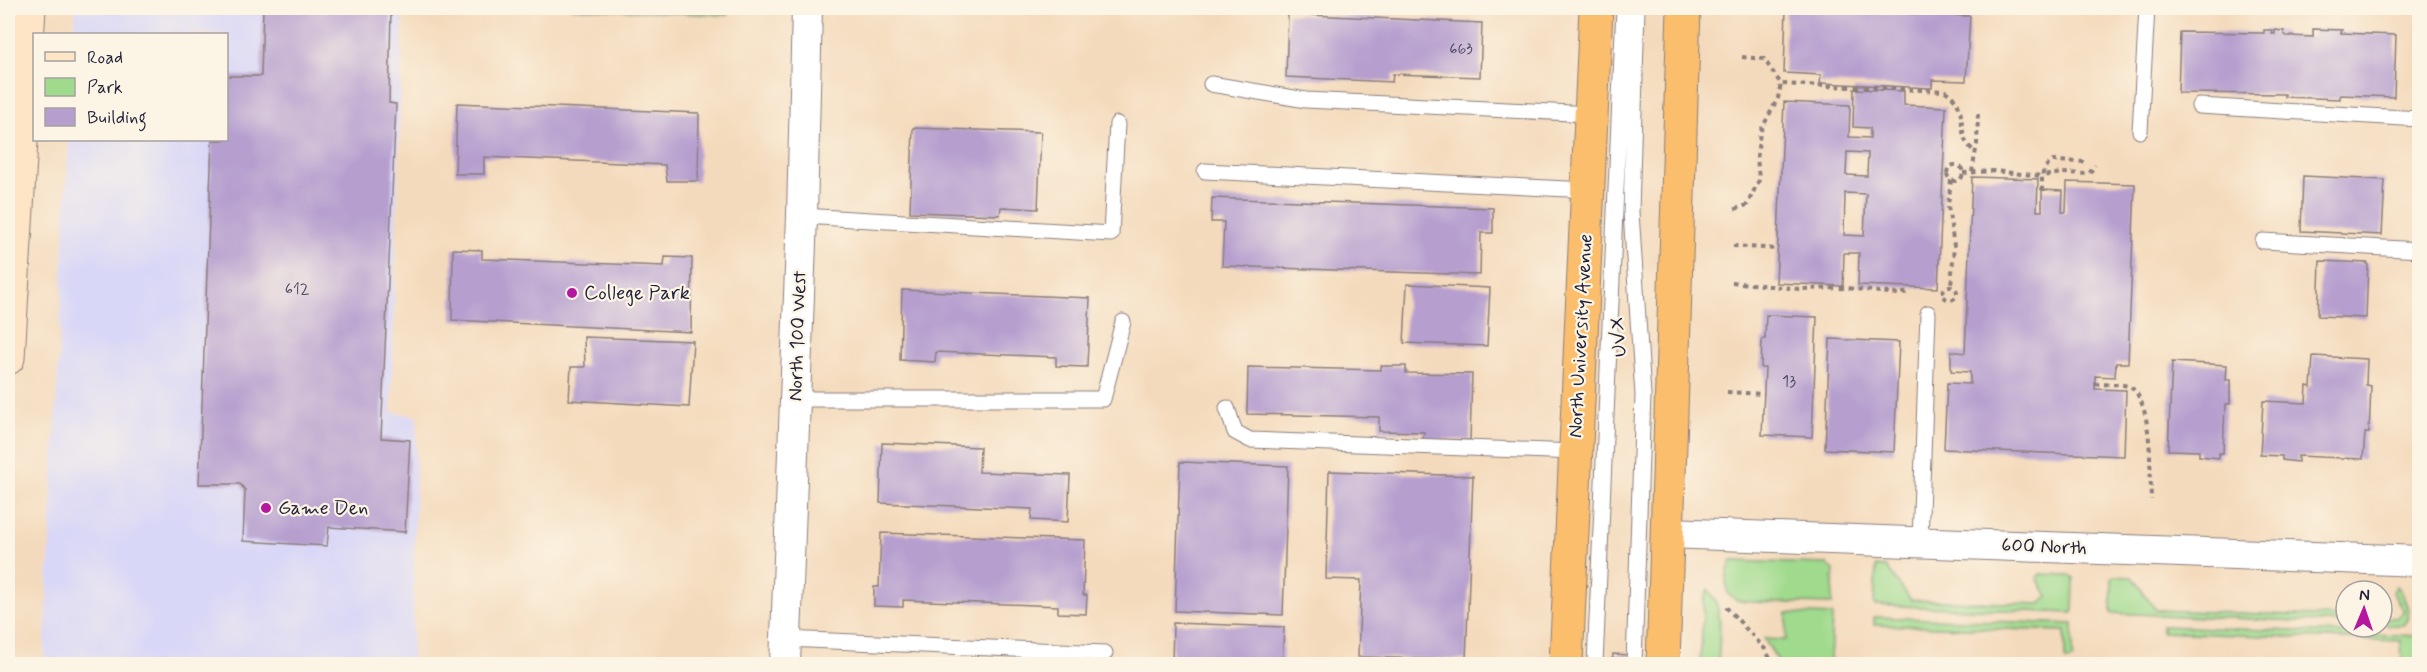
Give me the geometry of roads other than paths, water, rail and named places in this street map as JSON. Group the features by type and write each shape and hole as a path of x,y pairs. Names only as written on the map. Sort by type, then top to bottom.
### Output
{"highway":[{"name":"North University Avenue","path":"1566,664 1596,8"},
{"path":"1664,664 1684,8"}],"main road":[{"path":"8,358 17,43 29,8"}],"street":[{"name":"North 100 West","path":"785,652 802,216 807,8"},
{"name":"600 North","path":"1668,533 2420,561"}],"lane":[{"name":"UVX","path":"1595,664 1624,8"},
{"name":"UVX","path":"1634,664 1643,395 1631,212 1637,8"},
{"path":"2140,131 2147,8"},
{"path":"1211,84 1306,100 1592,114"},
{"path":"2199,106 2420,119"},
{"path":"802,216 1111,234 1117,124"},
{"path":"1205,171 1588,190"},
{"path":"2263,241 2420,250"},
{"path":"1920,542 1928,314"},
{"path":"795,399 1103,399 1123,322"},
{"path":"1227,408 1235,432 1250,440 1575,452"},
{"path":"785,652 1105,653"}],"place":[{"name":"College Park","path":"572,293"},
{"name":"Game Den","path":"266,508"}]}
